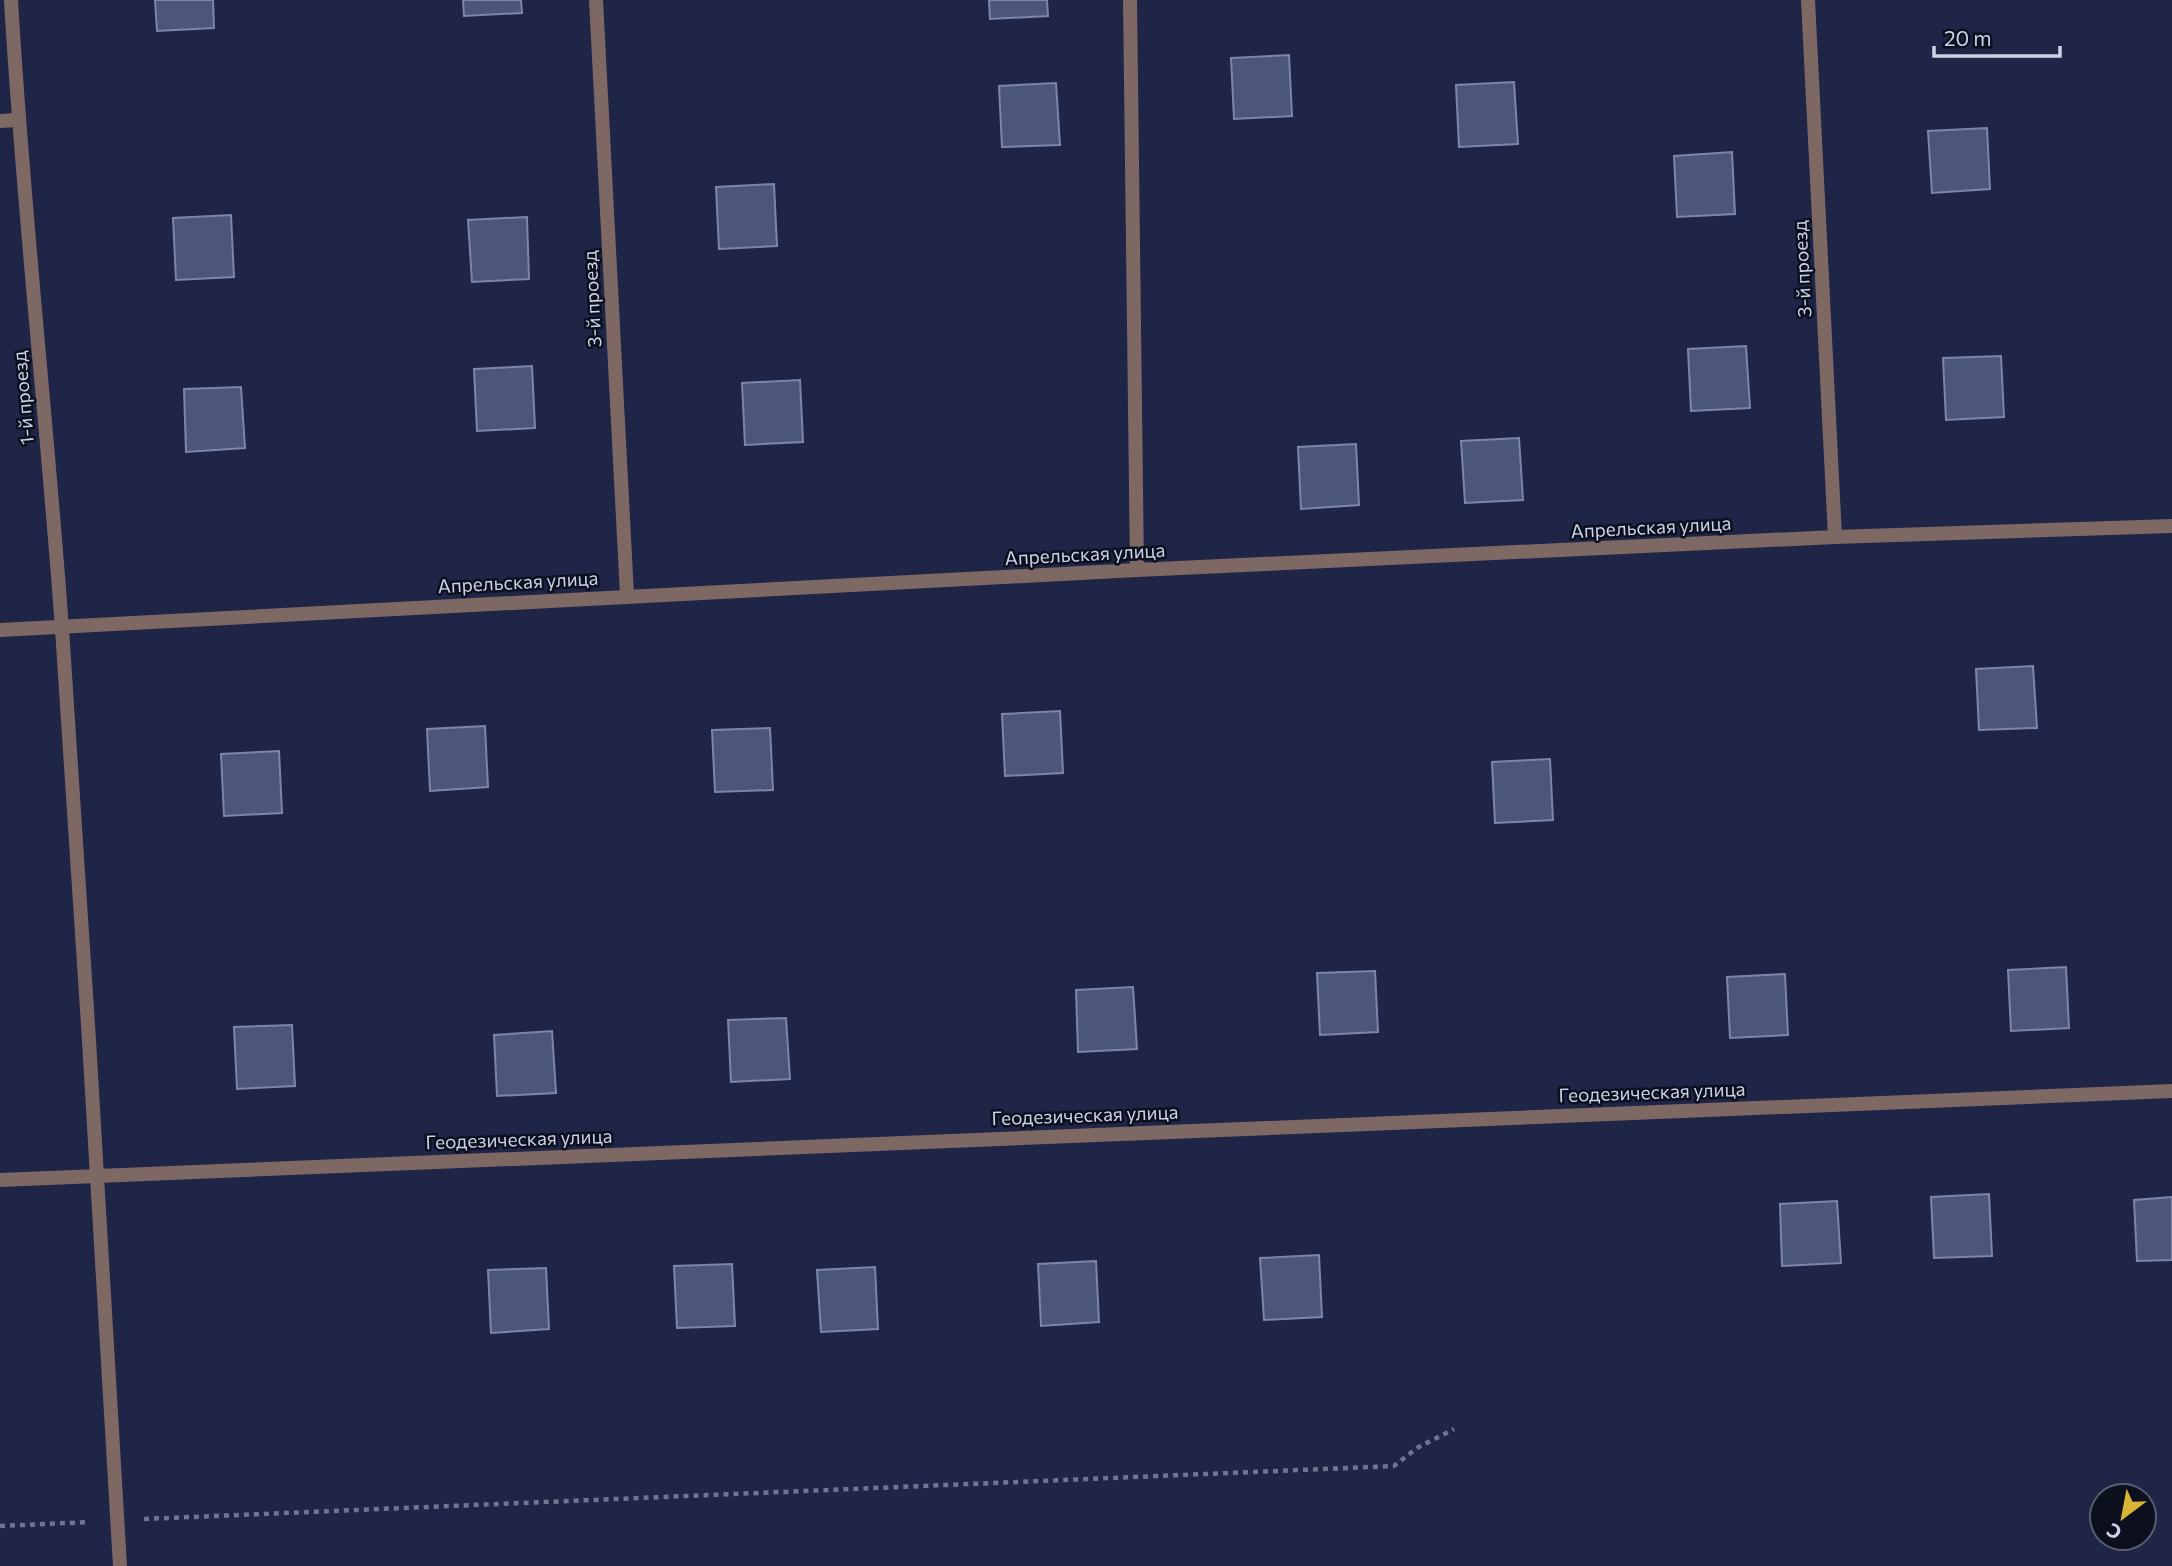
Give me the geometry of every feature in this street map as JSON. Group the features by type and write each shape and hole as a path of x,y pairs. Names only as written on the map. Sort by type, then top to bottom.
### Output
{"street":[{"name":"1-й проезд","path":"11,0 18,120 61,626 98,1175 120,1566"},
{"name":"3-й проезд","path":"596,0 627,595"},
{"path":"1130,0 1137,570"},
{"name":"3-й проезд","path":"1808,0 1835,537"},
{"path":"0,121 18,120"},
{"name":"Апрельская улица","path":"0,630 1137,570 1835,537 2172,526"},
{"name":"Геодезическая улица","path":"0,1180 2172,1091"}],"path":[{"path":"0,1526 1394,1466 1417,1448 1454,1429"}],"building":[{"path":"155,0 213,0 214,28 157,31"},
{"path":"463,0 521,0 522,13 464,16"},
{"path":"989,0 1047,0 1048,16 990,19"},
{"path":"1289,55 1292,116 1234,119 1231,58"},
{"path":"1514,82 1518,144 1459,147 1456,85"},
{"path":"1056,83 1060,145 1002,147 999,86"},
{"path":"1987,128 1990,189 1932,193 1928,131"},
{"path":"1732,152 1735,214 1677,217 1674,156"},
{"path":"774,184 777,246 719,249 716,187"},
{"path":"231,215 234,277 176,280 173,218"},
{"path":"527,217 529,279 472,282 468,220"},
{"path":"1746,346 1750,408 1691,411 1688,349"},
{"path":"2001,356 2004,417 1946,420 1943,358"},
{"path":"532,366 535,428 477,431 474,369"},
{"path":"800,380 803,442 745,445 742,383"},
{"path":"241,387 245,448 186,452 184,389"},
{"path":"1519,438 1523,500 1465,503 1461,441"},
{"path":"1356,444 1359,505 1301,509 1298,447"},
{"path":"2033,666 2037,728 1979,730 1976,669"},
{"path":"1060,711 1063,773 1005,776 1002,714"},
{"path":"485,726 488,787 430,791 427,729"},
{"path":"770,728 773,790 715,792 712,730"},
{"path":"279,751 282,813 224,816 221,754"},
{"path":"1550,759 1553,820 1495,823 1492,762"},
{"path":"2066,967 2069,1028 2011,1031 2008,970"},
{"path":"1375,971 1378,1032 1320,1035 1317,973"},
{"path":"1785,974 1788,1035 1730,1038 1727,977"},
{"path":"1133,987 1137,1049 1078,1052 1076,990"},
{"path":"786,1018 790,1079 731,1082 728,1020"},
{"path":"292,1025 295,1086 237,1089 234,1027"},
{"path":"552,1031 556,1093 497,1096 494,1035"},
{"path":"1989,1194 1992,1256 1934,1258 1931,1197"},
{"path":"2172,1197 2172,1260 2137,1261 2134,1200"},
{"path":"1837,1201 1841,1263 1782,1266 1780,1204"},
{"path":"1319,1255 1322,1317 1264,1320 1260,1258"},
{"path":"1096,1261 1099,1322 1041,1326 1038,1264"},
{"path":"732,1264 735,1326 677,1328 674,1266"},
{"path":"875,1267 878,1329 821,1332 817,1270"},
{"path":"546,1268 549,1329 491,1333 488,1270"}]}
